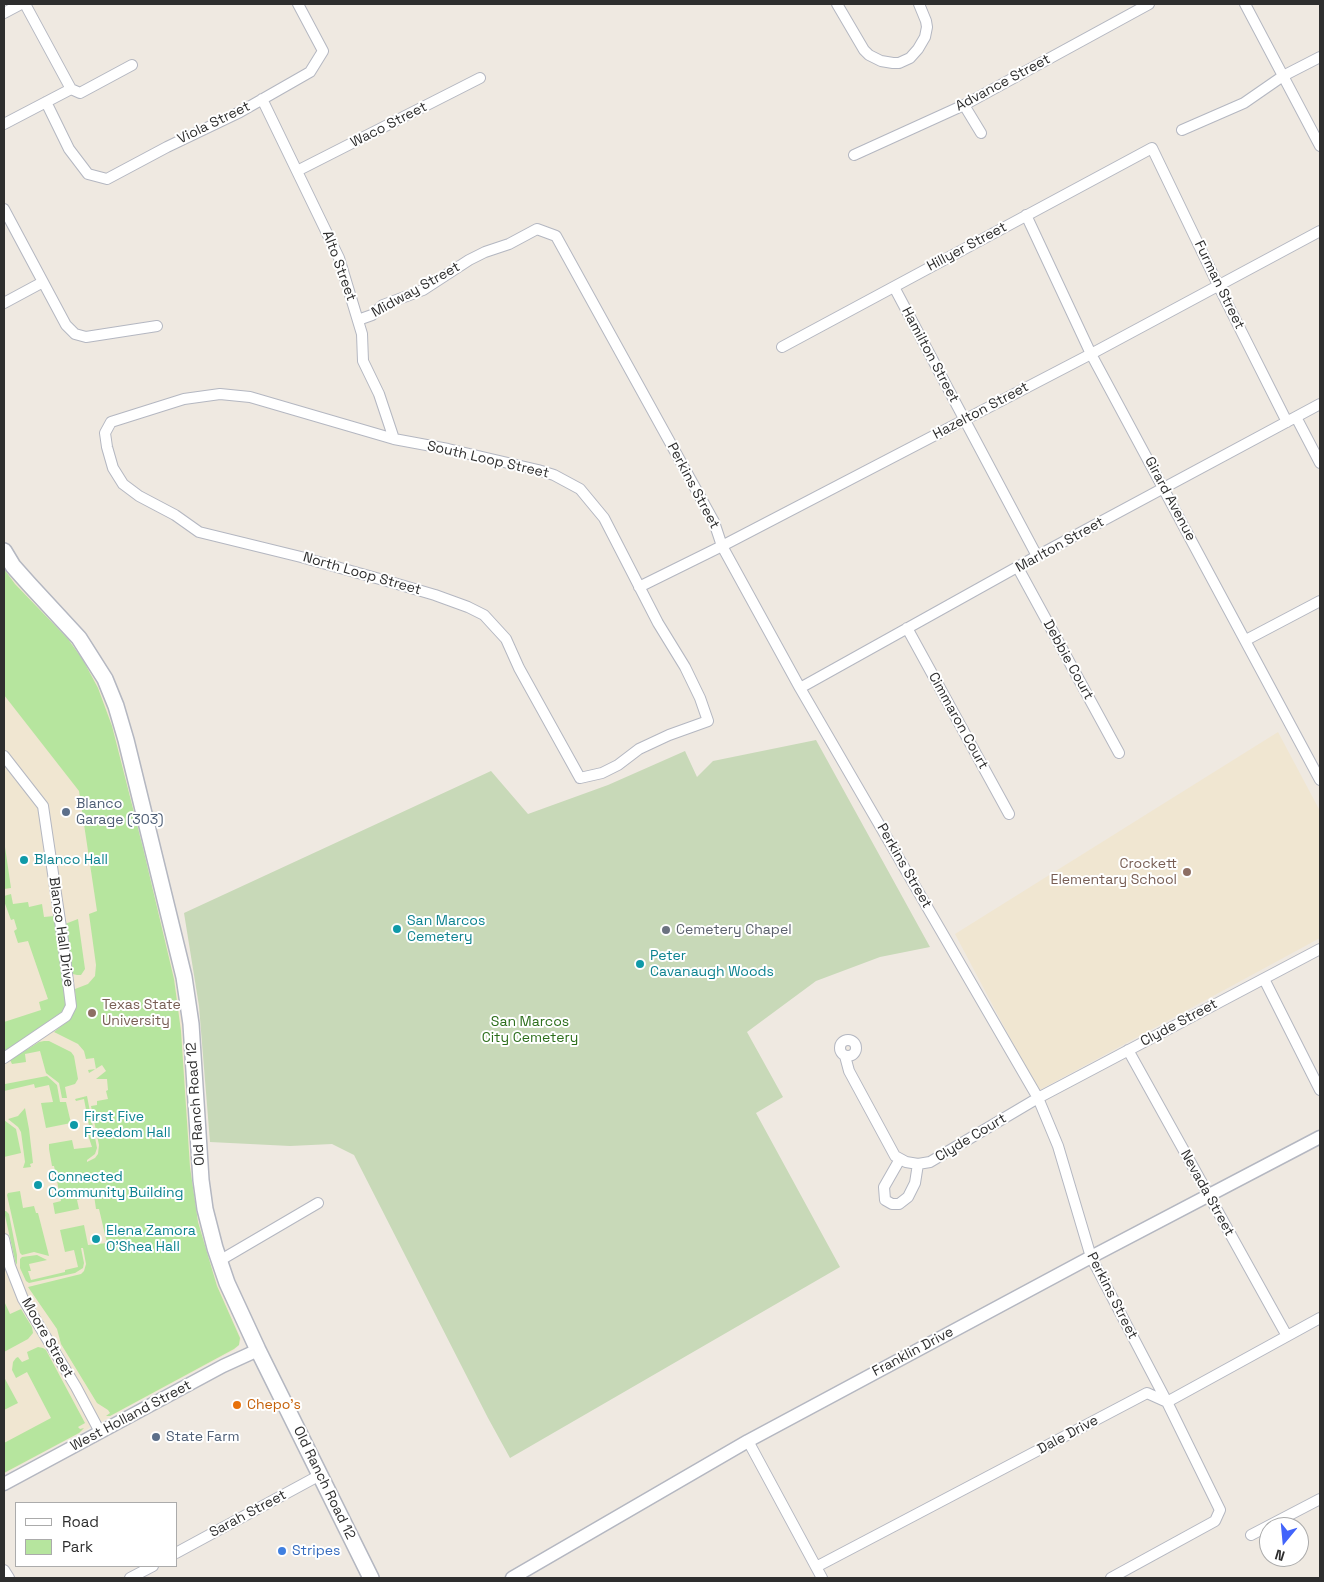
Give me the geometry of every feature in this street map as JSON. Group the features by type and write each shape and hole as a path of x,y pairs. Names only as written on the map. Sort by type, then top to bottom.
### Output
{"main road":[{"name":"Old Ranch Road 12","path":"4,551 13,566 79,638 105,679 116,706 184,977 191,1024 201,1180 208,1221 219,1261 230,1290 258,1350 371,1578"}],"street":[{"path":"4,13 21,4"},
{"path":"26,4 70,89 80,93 132,65"},
{"name":"Viola Street","path":"46,102 69,149 88,174 107,179 262,99 310,72 323,51 298,4"},
{"path":"837,4 864,50 874,58 893,63 910,58 925,37 926,21 919,4"},
{"name":"Advance Street","path":"854,155 964,105 1149,4"},
{"path":"1245,4 1320,146"},
{"path":"1182,130 1244,103 1283,76 1320,57"},
{"name":"Waco Street","path":"297,171 480,78"},
{"path":"4,124 70,89"},
{"name":"Alto Street","path":"262,99 339,258 362,334 363,361 379,394 394,439"},
{"path":"964,105 981,133"},
{"name":"Hillyer Street","path":"782,347 1152,148"},
{"name":"Furman Street","path":"1152,148 1219,286 1291,419 1320,463"},
{"path":"4,209 66,325 75,334 86,337 157,326"},
{"name":"Girard Avenue","path":"1026,215 1091,354 1320,780"},
{"name":"Midway Street","path":"358,320 372,315 383,305 423,290 469,260 509,244 537,229 556,236"},
{"name":"Hazelton Street","path":"639,587 965,420 1320,232"},
{"name":"Perkins Street","path":"556,236 714,522 722,546 800,688 1038,1098 1058,1146 1090,1257 1167,1402 1220,1510 1215,1521 1112,1578"},
{"path":"4,302 43,282"},
{"name":"Hamilton Street","path":"894,287 1037,556"},
{"name":"South Loop Street","path":"108,428 111,422 184,399 220,394 250,397 394,439 448,449 554,475 580,489 604,518 658,623 685,667 700,698 708,721"},
{"name":"Marlton Street","path":"800,688 1037,556 1320,404"},
{"name":"North Loop Street","path":"108,428 105,433 107,447 113,468 123,484 140,496 175,515 199,532 394,582 468,607 484,615 506,639 518,668 580,778 602,773 618,765 639,749 669,735 708,721"},
{"name":"Debbie Court","path":"1018,568 1119,753"},
{"path":"1246,640 1320,601"},
{"name":"Cimmaron Court","path":"907,628 1009,814"},
{"name":"Blanco Hall Drive","path":"4,756 42,806 63,941 70,1006 66,1016 4,1058"},
{"name":"Clyde Street","path":"1038,1098 1320,949"},
{"path":"1264,979 1320,1090"},
{"name":"Nevada Street","path":"1128,1050 1287,1336"},
{"path":"845,1056 849,1071 895,1156 900,1159 884,1187 885,1200 892,1204 899,1204 908,1197 915,1184 918,1164"},
{"name":"Clyde Court","path":"900,1159 918,1164 930,1162 1038,1098"},
{"name":"Franklin Drive","path":"512,1578 748,1441 1090,1257 1320,1137"},
{"path":"219,1261 318,1203"},
{"name":"Moore Street","path":"4,1239 10,1266 23,1299 76,1387 100,1432"},
{"path":"1167,1402 1320,1318"},
{"name":"West Holland Street","path":"4,1484 258,1350"},
{"name":"Dale Drive","path":"816,1568 1147,1393 1167,1402"},
{"path":"748,1441 822,1578"},
{"name":"Sarah Street","path":"178,1552 320,1476"},
{"path":"1252,1535 1320,1499"},
{"path":"130,1578 152,1567"},
{"path":"4,1570 9,1578"}],"shaded area":[{"name":"Texas State University","path":"4,565 15,580 74,644 98,683 114,724 151,868 175,978 182,1024 193,1179 202,1233 217,1281 241,1339 239,1345 234,1350 4,1474"},
{"name":"Crockett Elementary School","path":"1278,732 1320,811 1320,938 1038,1091 955,934"}],"green space":[{"path":"4,569 15,584 68,639 83,660 98,688 112,726 174,979 181,1031 190,1167 198,1222 217,1286 240,1338 239,1345 234,1349 110,1416 106,1416 110,1413 108,1410 97,1403 61,1344 57,1329 28,1287 81,1274 86,1264 83,1248 81,1248 83,1268 75,1273 29,1283 26,1281 20,1268 20,1259 22,1257 37,1255 47,1260 29,1264 31,1271 28,1271 31,1280 78,1267 74,1250 65,1252 60,1230 84,1225 88,1245 107,1243 99,1209 96,1209 94,1195 77,1200 79,1209 55,1214 53,1203 61,1201 54,1166 52,1166 49,1144 72,1140 74,1149 92,1147 87,1132 90,1131 84,1099 76,1101 75,1099 87,1096 97,1148 95,1154 87,1162 95,1158 98,1154 99,1145 91,1106 97,1105 97,1101 108,1099 106,1091 108,1090 107,1079 96,1079 106,1071 102,1065 96,1069 94,1058 86,1059 84,1051 78,1044 54,1032 71,1018 76,1005 75,989 88,984 95,976 96,965 89,914 97,911 79,791 4,695"},
{"name":"San Marcos City Cemetery","path":"816,740 930,947 880,957 816,981 747,1032 783,1097 756,1113 840,1267 510,1458 354,1155 332,1144 290,1146 210,1142 199,1006 184,913 491,771 528,814 608,785 685,751 697,777 713,761"},
{"path":"4,840 11,888 4,889"},
{"path":"11,894 13,904 28,902 29,907 42,904 44,917 54,916 66,1006 63,1013 4,1052 4,1022 41,1010 39,1002 48,999 28,941 18,943 14,931 17,929 14,919 11,920 4,901 4,896"},
{"path":"78,919 85,969 81,975 73,974 71,969 65,924"},
{"path":"49,1041 71,1052 74,1056 78,1079 75,1084 65,1087 67,1098 62,1098 59,1083 46,1073 40,1051 25,1054 26,1062 12,1064 10,1060 39,1042"},
{"path":"47,1076 57,1085 60,1102 66,1102 71,1123 46,1128 41,1103 53,1102 49,1085 35,1088 34,1084 4,1091 4,1082 5,1084"},
{"path":"25,1108 33,1163 30,1164 31,1167 23,1168 25,1162 21,1132 8,1119 18,1116"},
{"path":"4,1120 16,1129 21,1153 4,1157"},
{"path":"20,1191 23,1208 34,1206 36,1213 38,1213 49,1256 34,1252 22,1255 20,1253 7,1195 8,1193"},
{"path":"4,1211 9,1214 17,1255 16,1265"},
{"path":"4,1301 10,1314 21,1309 32,1327 33,1333 28,1339 4,1352"},
{"path":"38,1347 46,1350 85,1423 78,1427 80,1429 84,1428 79,1433 4,1473 4,1443 51,1418 27,1372 16,1378 12,1370 13,1362 16,1358 18,1357 22,1362 29,1359 27,1352"},
{"path":"4,1377 18,1403 4,1410"}],"place":[{"name":"Blanco Garage (303)","path":"66,812"},
{"name":"Blanco Hall","path":"24,860"},
{"name":"Crockett Elementary School","path":"1187,872"},
{"name":"San Marcos Cemetery","path":"397,929"},
{"name":"Cemetery Chapel","path":"666,930"},
{"name":"Peter Cavanaugh Woods","path":"640,964"},
{"name":"Texas State University","path":"92,1013"},
{"name":"First Five Freedom Hall","path":"74,1125"},
{"name":"Connected Community Building","path":"38,1185"},
{"name":"Elena Zamora O'Shea Hall","path":"96,1239"},
{"name":"Chepo's","path":"237,1405"},
{"name":"State Farm","path":"156,1437"},
{"name":"Stripes","path":"282,1551"}]}
